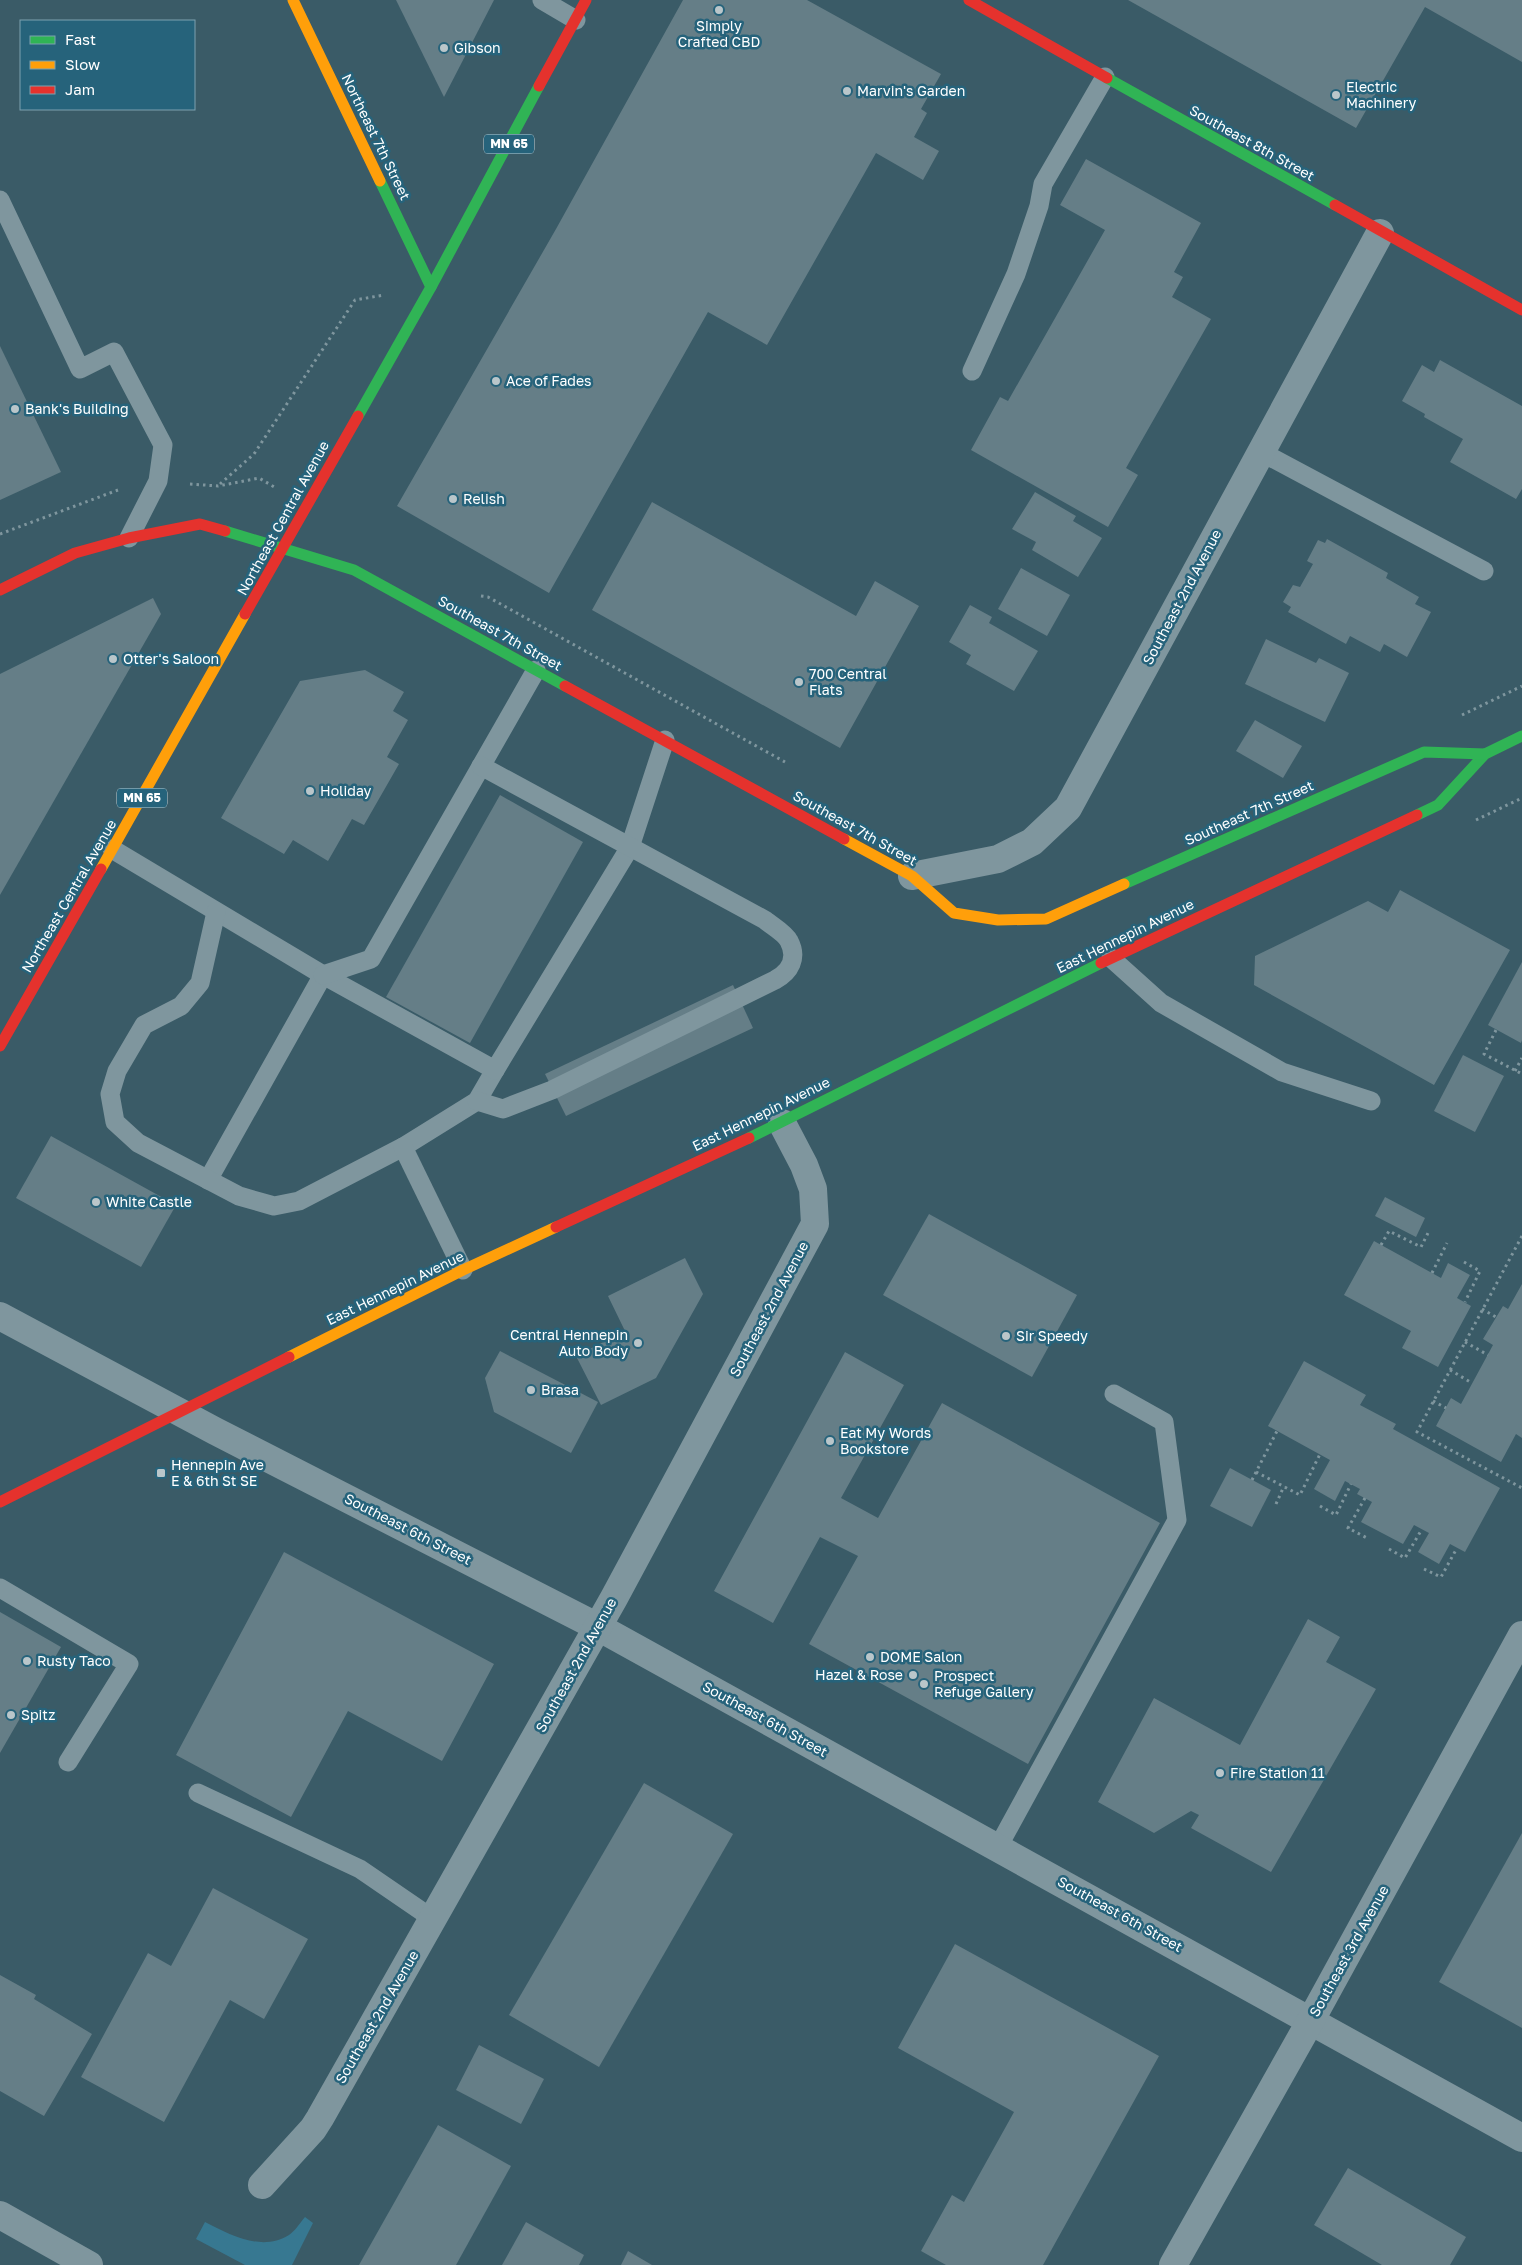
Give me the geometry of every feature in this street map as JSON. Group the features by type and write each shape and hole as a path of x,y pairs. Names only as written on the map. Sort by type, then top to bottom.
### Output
{"main road":[{"name":"Northeast 7th Street","path":"293,0 431,287"},
{"name":"Northeast Central Avenue","path":"0,1046 284,549 431,287 586,0"},
{"name":"Southeast 8th Street","path":"968,0 1522,310"},
{"name":"Southeast 7th Street","path":"0,590 75,553 129,538 200,524 354,570 912,876 954,913 998,920 1046,919 1424,752 1485,754"},
{"name":"East Hennepin Avenue","path":"0,1502 463,1270 782,1123 1111,958 1438,805 1485,754 1522,736"}],"street":[{"name":"Southeast 2nd Avenue","path":"912,876 998,859 1032,842 1068,808 1380,232"},
{"name":"Southeast 2nd Avenue","path":"262,2185 313,2129 598,1627 815,1224 813,1190 804,1165 782,1123"},
{"name":"Southeast 6th Street","path":"0,1316 180,1412 598,1627 1522,2138"},
{"name":"Southeast 3rd Avenue","path":"1173,2265 1311,2020 1522,1635"},
{"path":"0,2215 89,2265"}],"lane":[{"path":"542,0 576,20"},
{"path":"972,371 1016,274 1039,206 1043,184 1105,77"},
{"path":"0,200 80,369 114,352 162,445 158,481 129,538"},
{"path":"1261,452 1484,571"},
{"path":"208,1180 323,975 371,959 536,670"},
{"path":"216,912 200,983 181,1006 144,1025 117,1071 110,1094 115,1122 138,1143 239,1196 274,1206 299,1201 403,1147 477,1102 630,847 665,740"},
{"path":"477,1102 503,1109 552,1090 786,974 793,957 789,940 765,920 481,766"},
{"path":"112,849 323,975 495,1070"},
{"path":"1111,958 1161,1003 1282,1072 1371,1102"},
{"path":"403,1147 463,1270"},
{"path":"998,1847 1177,1520 1164,1422 1114,1394"},
{"path":"0,1588 129,1664 68,1762"},
{"path":"198,1793 360,1869 432,1919"}],"path":[{"path":"218,486 254,454 356,300 431,287"},
{"path":"0,534 110,492 158,481 218,486 259,478 308,506"},
{"path":"479,595 488,597 556,634 789,764"},
{"path":"1456,718 1522,686"},
{"path":"1496,1030 1484,1054 1522,1074"},
{"path":"1515,1071 1522,1058"},
{"path":"1381,1245 1389,1231 1421,1247 1428,1233"},
{"path":"1522,1236 1417,1432 1522,1488"},
{"path":"1432,1272 1447,1243"},
{"path":"1464,1262 1480,1271 1465,1302"},
{"path":"1482,1310 1496,1316"},
{"path":"1465,1342 1488,1355"},
{"path":"1450,1370 1472,1383"},
{"path":"1433,1401 1446,1408"},
{"path":"1252,1480 1277,1431"},
{"path":"1256,1472 1300,1495 1320,1454"},
{"path":"1320,1506 1336,1515 1351,1484"},
{"path":"1276,1504 1284,1486"},
{"path":"1364,1498 1348,1528 1367,1538"},
{"path":"1389,1549 1405,1558 1422,1529"},
{"path":"1424,1568 1441,1577 1457,1548"}],"shaded area":[{"path":"305,2217 313,2223 292,2265 245,2265 196,2239 205,2222 246,2240 268,2242 279,2240 289,2235"}],"building":[{"name":"Gibson","path":"396,0 494,0 444,97"},
{"path":"683,0 807,0 941,74 921,109 927,113 914,137 939,151 923,180 876,153 767,345 708,312 549,593 397,506 556,229"},
{"name":"Electric Machinery","path":"1128,0 1522,0 1522,62 1425,7 1356,128"},
{"path":"1086,159 1201,223 1174,272 1183,277 1172,297 1211,319 1126,468 1138,475 1108,527 971,450 1000,397 1008,401 1105,230 1060,205"},
{"name":"Bank's Building","path":"0,346 61,472 0,500"},
{"path":"1440,360 1522,406 1522,489 1516,499 1450,462 1463,439 1424,417 1425,414 1402,401 1422,365 1434,372"},
{"path":"1035,492 1076,516 1073,521 1102,538 1078,577 1032,550 1036,542 1012,529"},
{"name":"700 Central Flats","path":"652,502 856,616 875,581 919,606 840,748 592,610"},
{"path":"1327,539 1388,573 1386,578 1419,597 1415,604 1431,612 1407,657 1384,644 1380,652 1350,636 1346,644 1288,612 1291,607 1283,602 1293,585 1300,587 1313,564 1307,561 1318,540 1325,543"},
{"path":"1021,568 1070,595 1047,636 998,609"},
{"path":"153,598 161,614 0,895 0,674"},
{"path":"970,605 992,617 989,623 1038,651 1014,691 966,664 971,655 949,642"},
{"path":"1266,639 1316,663 1319,658 1349,673 1325,722 1245,684"},
{"name":"Holiday","path":"365,670 404,692 393,711 408,720 387,757 399,764 364,825 352,819 328,861 293,840 284,854 221,818 300,681"},
{"path":"1255,720 1302,746 1283,778 1236,751"},
{"path":"500,795 583,842 470,1043 386,997"},
{"path":"1400,890 1510,950 1434,1085 1254,985 1255,956 1368,901 1388,912"},
{"path":"1522,962 1522,1040 1521,1043 1488,1025"},
{"path":"733,985 753,1028 566,1116 545,1074"},
{"path":"1463,1055 1504,1076 1475,1132 1434,1111"},
{"name":"White Castle","path":"51,1136 176,1205 141,1267 16,1198"},
{"path":"1385,1197 1425,1218 1416,1237 1375,1216"},
{"name":"Sir Speedy","path":"929,1214 1077,1295 1032,1377 883,1295"},
{"path":"1374,1241 1441,1278 1448,1263 1470,1275 1457,1298 1471,1306 1438,1367 1402,1348 1411,1331 1344,1295"},
{"name":"Central Hennepin Auto Body","path":"685,1258 703,1294 656,1378 601,1405 576,1356 625,1331 608,1296"},
{"path":"1522,1284 1522,1438 1516,1434 1501,1462 1436,1426 1451,1398 1461,1404 1493,1345 1483,1339 1503,1306 1508,1309"},
{"name":"Brasa","path":"500,1351 598,1402 571,1453 494,1412 485,1378"},
{"path":"845,1352 904,1385 841,1498 878,1518 942,1403 1160,1523 1028,1764 809,1644 858,1556 820,1537 773,1623 714,1591"},
{"path":"1304,1361 1366,1395 1360,1405 1396,1424 1393,1429 1500,1488 1465,1552 1450,1544 1439,1564 1418,1552 1429,1533 1414,1525 1403,1544 1361,1522 1372,1502 1357,1494 1360,1489 1345,1481 1335,1501 1314,1489 1330,1460 1268,1426"},
{"path":"1230,1468 1271,1490 1252,1527 1210,1506"},
{"path":"284,1552 494,1664 442,1761 348,1711 291,1817 176,1755"},
{"name":"Rusty Taco","path":"0,1612 61,1647 0,1753"},
{"name":"Fire Station 11","path":"1308,1619 1340,1637 1326,1662 1376,1689 1271,1872 1191,1828 1199,1815 1191,1811 1154,1833 1098,1802 1154,1698 1240,1745"},
{"path":"644,1783 733,1834 599,2067 509,2015"},
{"path":"1522,1833 1522,2028 1439,1982"},
{"path":"213,1888 308,1939 264,2019 230,2000 164,2122 81,2077 148,1953 171,1966"},
{"path":"955,1944 1159,2056 1043,2265 946,2265 921,2251 952,2195 964,2202 1014,2112 898,2048"},
{"path":"0,1975 36,1995 34,1999 92,2034 44,2116 0,2091"},
{"path":"479,2045 544,2079 521,2124 456,2090"},
{"path":"438,2125 511,2166 456,2265 359,2265"},
{"path":"1348,2168 1466,2237 1450,2265 1382,2265 1314,2225"},
{"path":"526,2222 584,2255 579,2265 502,2265"},
{"path":"628,2251 652,2265 621,2265"}],"traffic: fast":[{"path":"1107,78 1335,205"},
{"path":"358,416 431,287 539,86"},
{"path":"380,181 431,287"},
{"path":"225,531 354,570 565,686"},
{"path":"1417,815 1438,805 1485,754 1522,736"},
{"path":"1124,884 1424,752 1485,754"},
{"path":"749,1138 1101,963"}],"traffic: slow":[{"path":"293,0 380,181"},
{"path":"101,869 245,614"},
{"path":"844,839 912,876 954,913 998,920 1046,919 1124,884"},
{"path":"289,1357 463,1270 556,1227"}],"traffic: jam":[{"path":"539,86 586,0"},
{"path":"969,0 1107,78"},
{"path":"1335,205 1522,310"},
{"path":"245,614 358,416"},
{"path":"0,590 75,553 129,538 200,524 225,531"},
{"path":"565,686 844,839"},
{"path":"1101,963 1417,815"},
{"path":"0,1046 101,869"},
{"path":"556,1227 749,1138"},
{"path":"0,1502 289,1357"}],"place":[{"name":"Simply Crafted CBD","path":"719,10"},
{"name":"Gibson","path":"444,48"},
{"name":"Marvin's Garden","path":"847,91"},
{"name":"Electric Machinery","path":"1336,95"},
{"name":"Ace of Fades","path":"496,381"},
{"name":"Bank's Building","path":"15,409"},
{"name":"Relish","path":"453,499"},
{"name":"Otter's Saloon","path":"113,659"},
{"name":"700 Central Flats","path":"799,682"},
{"name":"Holiday","path":"310,791"},
{"name":"White Castle","path":"96,1202"},
{"name":"Sir Speedy","path":"1006,1336"},
{"name":"Central Hennepin Auto Body","path":"638,1343"},
{"name":"Brasa","path":"531,1390"},
{"name":"Eat My Words Bookstore","path":"830,1441"},
{"name":"Hennepin Ave E & 6th St SE","path":"161,1473"},
{"name":"DOME Salon","path":"870,1657"},
{"name":"Rusty Taco","path":"27,1661"},
{"name":"Hazel & Rose","path":"913,1675"},
{"name":"Prospect Refuge Gallery","path":"924,1684"},
{"name":"Spitz","path":"11,1715"},
{"name":"Fire Station 11","path":"1220,1773"}]}
